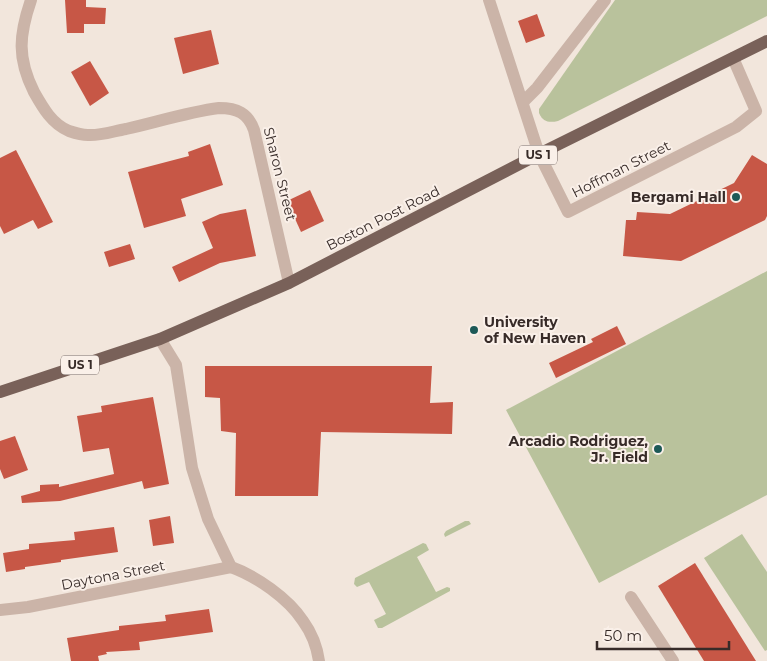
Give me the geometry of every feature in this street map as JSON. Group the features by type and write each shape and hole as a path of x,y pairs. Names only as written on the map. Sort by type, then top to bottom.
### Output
{"main road":[{"name":"Boston Post Road","path":"0,392 160,339 289,283 539,154 767,40"}],"street":[{"name":"Sharon Street","path":"30,0 20,44 25,72 41,104 53,120 69,131 88,136 109,133 226,108 246,115 254,130 289,283"},
{"name":"Hoffman Street","path":"489,0 539,154 568,212 736,127 756,111 732,58"},
{"path":"523,102 537,88 605,0"},
{"path":"160,339 176,365 192,468 208,519 231,567 247,573 261,582 293,609 303,620 317,650 319,661"},
{"name":"Daytona Street","path":"0,610 28,607 231,567"},
{"path":"631,597 673,661"}],"green space":[{"path":"615,0 767,0 767,16 558,121 549,122 544,120 539,113 539,109"},
{"name":"Arcadio Rodriguez, Jr. Field","path":"767,271 767,495 599,583 506,410"},
{"path":"465,521 469,521 471,524 445,537 446,531"},
{"path":"742,534 767,572 767,650 765,651 704,558"},
{"path":"423,543 426,544 429,550 417,557 436,592 447,587 450,588 450,591 382,628 378,628 374,620 386,614 369,582 357,587 354,584 355,578"}],"building":[{"path":"65,0 86,0 86,7 106,8 105,24 84,24 84,33 67,33"},
{"path":"537,14 545,36 526,43 518,21"},
{"path":"211,30 219,64 183,74 174,38"},
{"path":"90,61 109,93 90,106 71,72"},
{"path":"210,144 223,185 181,199 186,216 144,228 128,172 189,156 188,152"},
{"path":"16,150 53,222 38,229 33,220 4,234 0,226 0,158"},
{"name":"Bergami Hall","path":"752,155 767,164 767,216 765,220 681,261 623,256 626,220 636,220 637,212 670,214 734,183"},
{"path":"310,190 324,221 301,232 287,201"},
{"path":"246,209 256,256 220,263 179,282 172,267 213,248 202,222 220,214"},
{"path":"130,244 135,259 109,267 104,252"},
{"path":"617,326 626,344 556,378 549,363 593,342 591,339"},
{"path":"205,366 432,366 430,403 453,402 452,434 321,432 318,496 235,496 236,433 221,431 220,398 205,397"},
{"path":"153,397 169,484 144,489 142,481 60,501 22,503 21,496 40,491 40,485 59,484 59,487 114,474 109,448 83,452 77,416 102,412 101,406"},
{"path":"15,436 28,470 4,479 0,469 0,441"},
{"path":"170,516 174,543 153,546 149,520"},
{"path":"114,527 118,552 61,560 61,562 25,567 25,569 6,572 3,553 29,549 29,544 75,540 74,532"},
{"path":"695,563 756,661 704,661 658,586"},
{"path":"209,609 213,632 139,642 140,650 106,652 107,654 98,656 99,661 71,661 67,638 119,630 119,626 166,621 165,615"}],"place":[{"name":"Bergami Hall","path":"736,197"},
{"name":"University of New Haven","path":"474,330"},
{"name":"Arcadio Rodriguez, Jr. Field","path":"658,449"}]}
